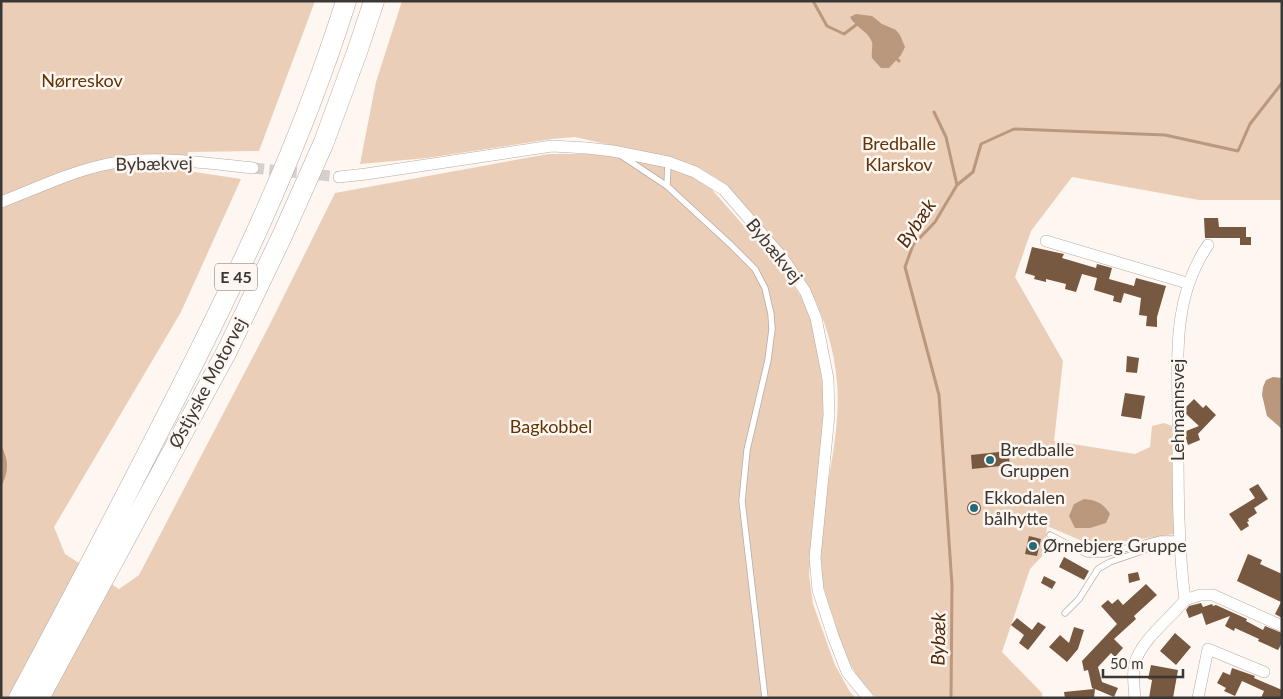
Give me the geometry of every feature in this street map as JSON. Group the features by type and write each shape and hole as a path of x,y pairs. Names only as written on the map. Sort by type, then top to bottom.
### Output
{"highway":[{"name":"Østjyske Motorvej","path":"39,698 258,229 301,129 332,47 346,1"},
{"name":"Østjyske Motorvej","path":"19,698 227,351 283,234 324,142 374,1"}],"street":[{"name":"Bybækvej","path":"339,177 552,146 614,151 668,162 695,172 724,190 782,257 806,291 816,318 828,379 829,415 815,558 818,590 847,672 868,698"},
{"name":"Bybækvej","path":"1,202 73,173 105,165 143,160 253,168"},
{"path":"1046,241 1187,283"},
{"name":"Lehmannsvej","path":"1185,600 1180,538 1177,381 1182,308 1187,283 1208,245"},
{"path":"1135,698 1134,677 1138,654 1185,600 1200,595 1212,595 1282,626"},
{"path":"1198,698 1208,649 1264,672"}],"lane":[{"path":"614,151 667,186 755,269 765,288 771,314 772,329 768,360 747,450 742,501 765,698"},
{"path":"667,186 668,162"},
{"path":"1050,535 1087,554 1104,554 1160,539 1180,538"},
{"path":"1065,613 1079,599 1098,569 1104,565 1180,538"}],"green space":[{"name":"Bagkobbel","path":"1,1 315,1 259,151 188,152 188,171 241,179 181,312 54,527 65,554 119,589 139,575 270,324 335,193 548,154 594,154 642,161 687,173 707,184 787,275 805,303 815,335 824,395 824,422 809,575 813,604 835,665 850,692 856,698 1,698"},
{"name":"Bredballe Klarskov","path":"402,1 1282,1 1282,200 1199,200 1072,177 1031,231 1015,277 1063,361 1054,441 1135,454 1150,447 1152,426 1164,423 1174,427 1174,534 1094,546 1047,526 1045,553 1030,569 1002,652 1042,693 1042,698 877,698 862,682 850,664 838,634 824,586 820,564 820,542 838,406 836,371 828,334 810,289 718,179 689,163 575,137 427,158 360,164 376,82"}],"shaded area":[{"path":"856,14 872,16 882,24 896,30 900,35 905,47 901,55 889,68 881,68 872,58 872,42 870,38 850,17"},
{"path":"1273,377 1282,378 1282,429 1267,416 1262,395 1266,380"},
{"path":"1,445 6,456 7,466 6,476 1,487"},
{"path":"1084,499 1096,501 1105,507 1110,514 1106,523 1090,528 1075,528 1069,516 1074,504"}],"building":[{"path":"1204,218 1218,218 1219,227 1246,227 1246,237 1251,237 1251,245 1240,245 1240,238 1205,238"},
{"path":"1032,247 1064,254 1062,258 1096,268 1097,264 1112,268 1109,279 1134,286 1136,278 1166,286 1157,317 1157,327 1146,326 1147,316 1139,315 1141,298 1124,293 1121,303 1113,301 1114,296 1094,290 1097,278 1082,274 1076,292 1065,289 1066,284 1046,279 1046,282 1034,279 1035,276 1025,273"},
{"path":"1127,356 1139,358 1137,373 1126,372"},
{"path":"1125,393 1145,396 1141,419 1121,416"},
{"path":"1194,399 1203,408 1206,405 1216,415 1198,434 1200,440 1188,445 1186,431 1199,426 1185,413 1185,408"},
{"name":"Bredballe Gruppen","path":"1008,451 1010,465 972,469 971,455"},
{"path":"1258,484 1268,499 1254,508 1257,513 1248,519 1249,526 1241,531 1229,514 1255,498 1249,489"},
{"name":"Ekkodalen bålhytte","path":"971,501 977,501 981,508 977,515 971,515 967,511 967,505"},
{"name":"Ørnebjerg Gruppe","path":"1029,536 1041,539 1037,556 1025,554"},
{"path":"1248,554 1262,560 1260,564 1282,574 1282,618 1275,614 1281,602 1237,581"},
{"path":"1064,557 1089,571 1084,580 1059,567"},
{"path":"1138,572 1140,580 1129,583 1128,574"},
{"path":"1044,576 1056,582 1052,589 1041,583"},
{"path":"1146,584 1157,595 1134,616 1136,619 1114,639 1123,648 1115,657 1111,653 1098,667 1102,682 1118,688 1114,697 1095,689 1094,698 1065,698 1064,692 1094,689 1092,688 1088,670 1084,671 1082,661 1117,624 1101,606 1108,600 1112,604 1118,599 1123,605"},
{"path":"1201,603 1203,607 1212,604 1213,606 1216,605 1247,619 1246,621 1263,630 1265,626 1282,633 1282,643 1278,650 1235,628 1234,631 1225,626 1230,616 1206,625 1202,613 1189,618 1186,610 1189,606"},
{"path":"1017,618 1032,630 1038,622 1046,627 1028,650 1019,643 1024,635 1011,625"},
{"path":"1074,627 1084,630 1078,649 1067,662 1049,647 1060,635 1069,643"},
{"path":"1175,633 1191,647 1176,665 1160,651"},
{"path":"1151,665 1178,670 1173,698 1149,698 1152,680 1148,679"},
{"path":"1232,668 1255,676 1254,678 1282,690 1282,698 1261,698 1264,691 1242,681 1235,696 1224,691 1226,688 1217,683 1223,672 1230,675"}],"waterway":[{"path":"813,1 827,26 844,34 856,25"},
{"name":"Bybæk","path":"951,698 952,585 939,395 905,267 913,245 935,222 957,185 973,172 981,144 1014,129 1165,135 1238,151 1250,124 1282,83"},
{"path":"934,112 946,137 957,185"}],"tunnel":[{"path":"253,168 339,177"}],"place":[{"name":"Bredballe Gruppen","path":"990,460"},
{"name":"Ekkodalen bålhytte","path":"974,508"},
{"name":"Ørnebjerg Gruppe","path":"1033,546"}],"park label":[{"name":"Nørreskov","path":"82,81"}]}
